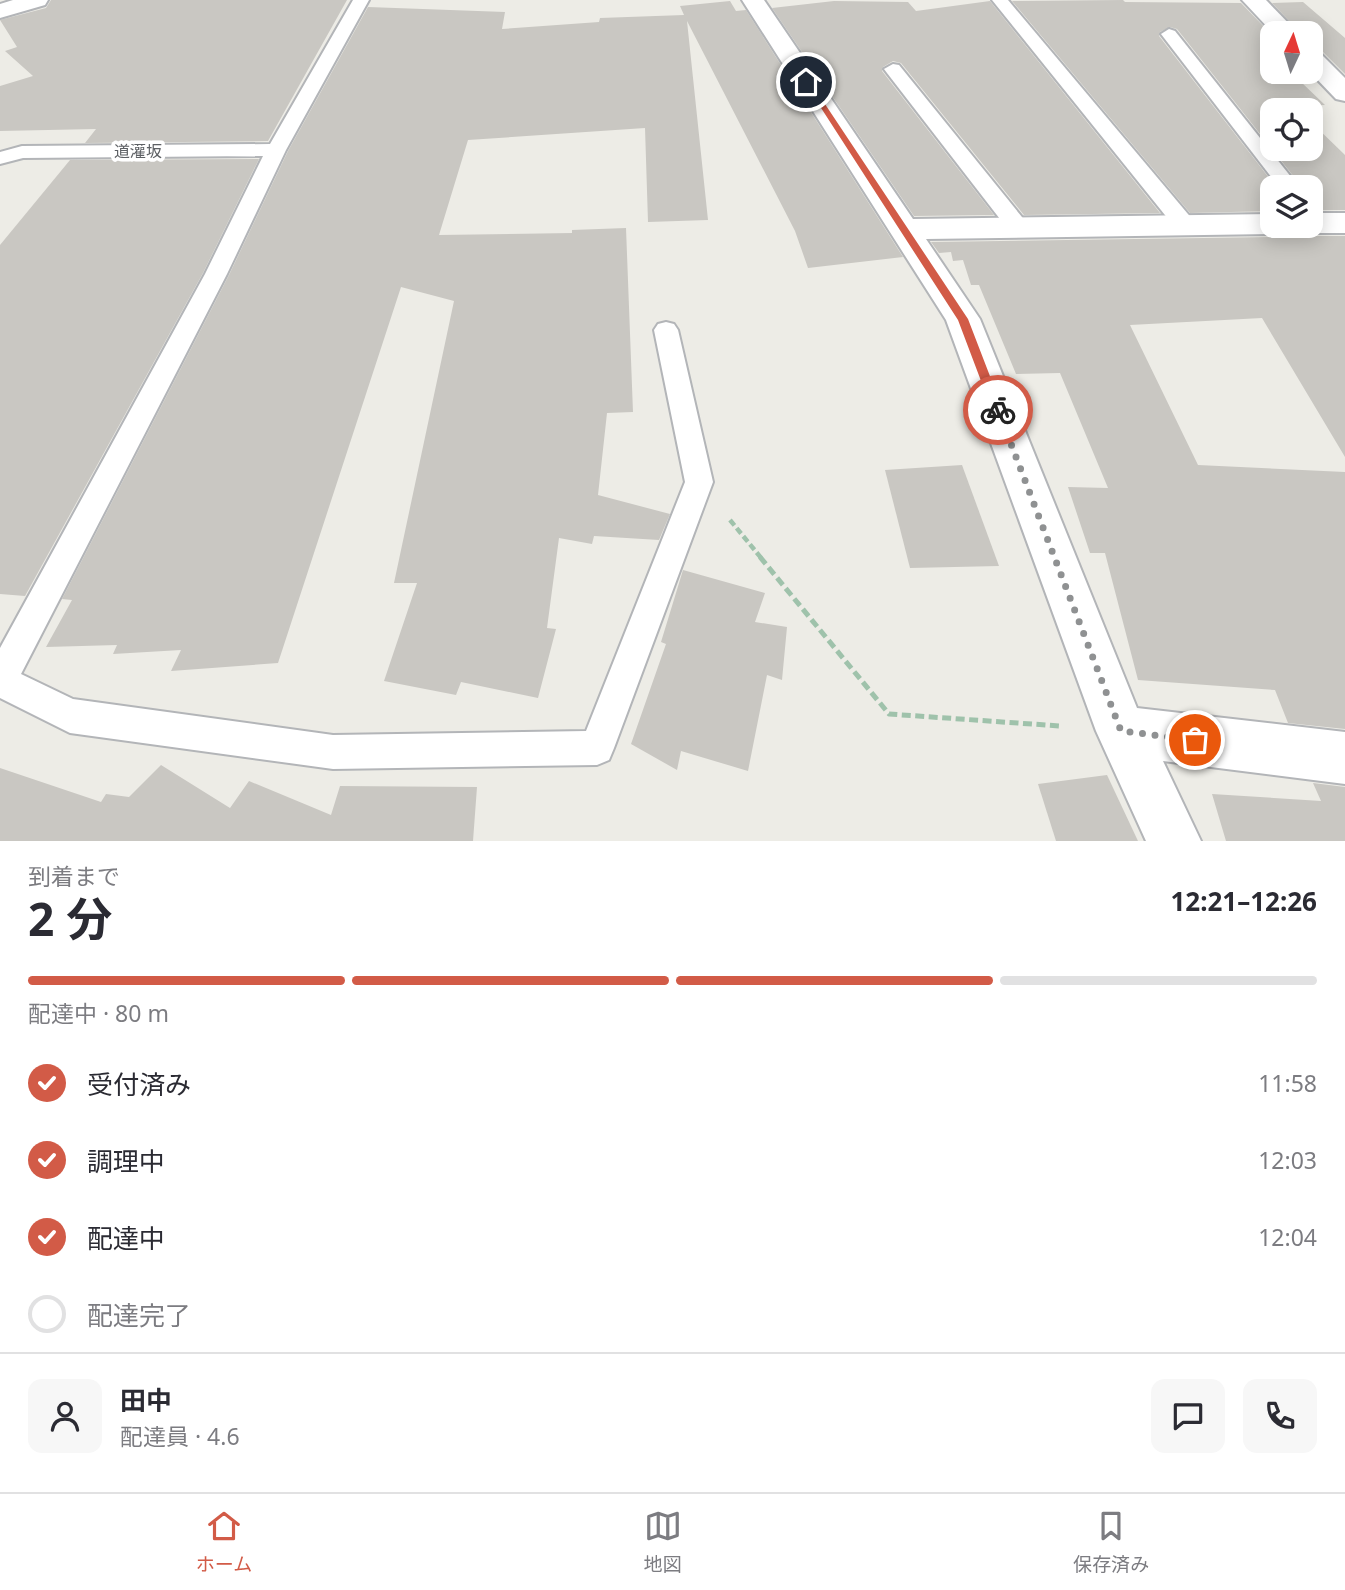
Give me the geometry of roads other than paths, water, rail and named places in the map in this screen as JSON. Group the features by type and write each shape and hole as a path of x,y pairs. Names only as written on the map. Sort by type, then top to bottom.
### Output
{"street":[{"path":"0,11 37,0"},
{"path":"753,0 963,319 1121,731 1174,841"},
{"path":"1253,0 1274,21"},
{"path":"1323,70 1345,93"},
{"path":"902,229 1260,224"},
{"path":"1121,731 1345,758"}],"lane":[{"path":"360,0 276,150 216,274 0,681 70,716 333,752 597,748 699,482 666,330"},
{"path":"1000,0 1185,225"},
{"path":"1169,34 1280,175"},
{"path":"893,69 1018,227"},
{"name":"道灌坂","path":"0,158 22,152 276,150"}]}
